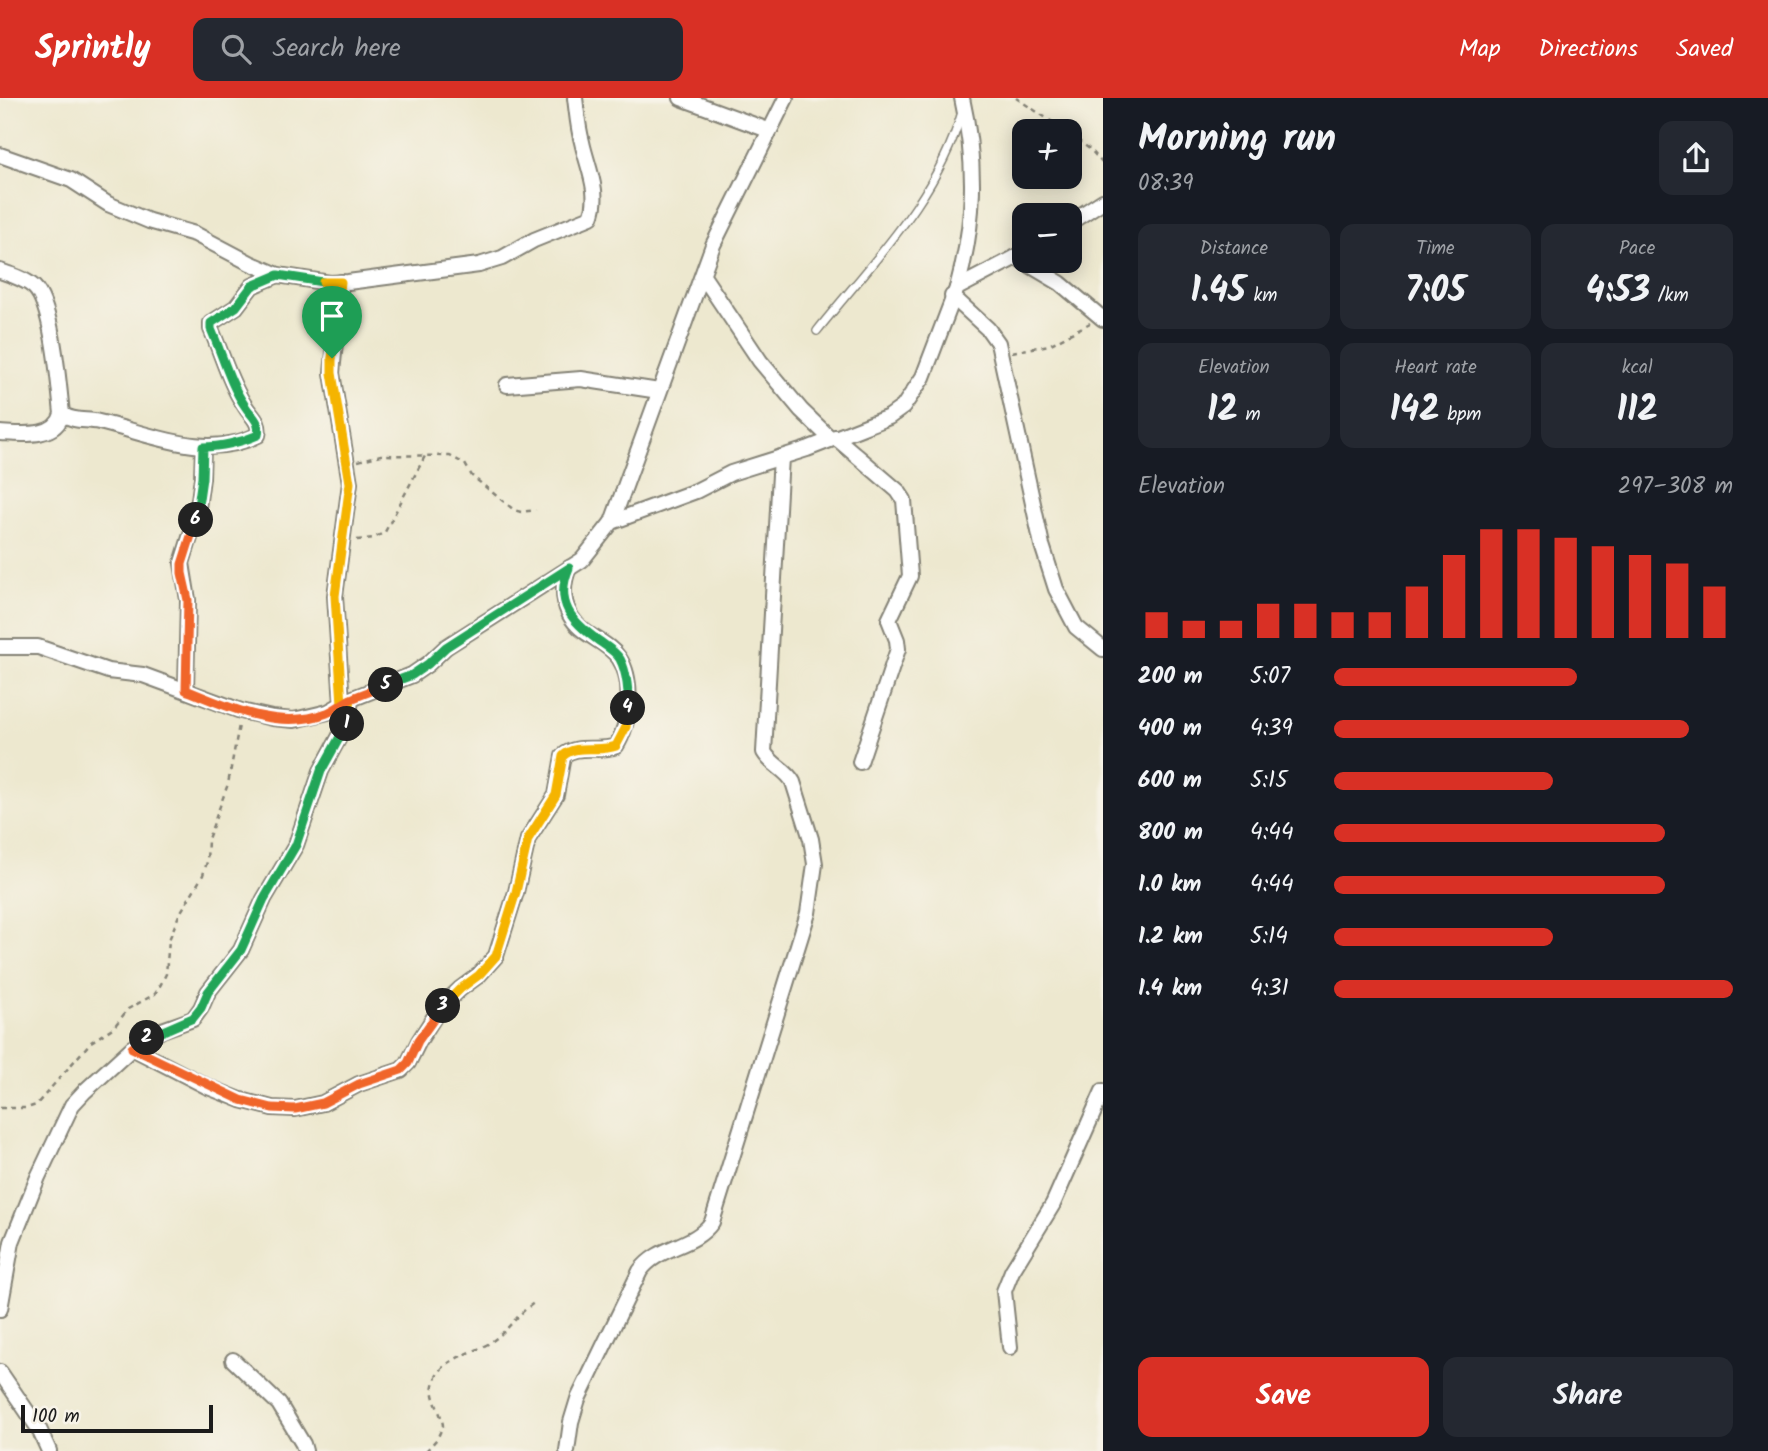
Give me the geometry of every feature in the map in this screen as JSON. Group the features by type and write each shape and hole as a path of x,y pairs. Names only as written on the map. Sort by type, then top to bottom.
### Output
{"street":[{"path":"0,155 71,180 108,204 149,221 195,234 278,275 330,283 341,282 479,265 502,258 534,240 591,217 596,205 595,197 581,140 575,98"},
{"path":"681,98 768,130"},
{"path":"0,647 38,647 108,671 143,675 241,711 272,719 294,720 328,712 412,675 446,647 582,560 612,522 713,244 786,98"},
{"path":"612,522 696,491 731,473 889,417 903,407 923,377 954,292 969,238 972,152 963,101"},
{"path":"1082,215 1103,201"},
{"path":"954,292 1012,259"},
{"path":"0,271 33,286 43,299 57,365 62,414 57,425 50,431 0,433"},
{"path":"1046,273 1102,318"},
{"path":"62,414 78,420 95,421 203,447 213,447 258,435 258,424 233,383 211,323 236,307 252,286 278,275"},
{"path":"703,276 766,370 801,410 898,491 904,500 911,568 908,583 889,620 898,649 860,762"},
{"path":"0,1309 12,1241 72,1105 132,1048 162,1030 193,1018 201,1008 208,992 241,950 264,899 296,845 321,771 348,720 335,596 350,483 332,373 341,282"},
{"path":"954,292 996,339 1002,353 1030,493 1056,589 1076,626 1103,649"},
{"path":"507,385 580,379 659,391"},
{"path":"186,690 188,600 182,564 197,515 203,447"},
{"path":"567,1451 570,1422 578,1399 640,1271 653,1257 698,1238 712,1222 773,1019 808,914 815,864 811,839 790,776 771,764 764,752 781,457"},
{"path":"132,1048 208,1087 272,1108 295,1109 323,1103 359,1084 401,1070 408,1063 418,1041 440,1008 479,975 496,956 516,892 528,839 556,795 563,756 575,748 604,750 616,746 626,727 627,687 620,659 611,649 573,621 563,593 569,568"},
{"path":"1010,1347 1004,1291 1012,1271 1053,1204 1103,1091"},
{"path":"233,1360 279,1404 305,1451"},
{"path":"0,1372 39,1429 49,1451"}],"lane":[{"path":"817,331 881,255 924,196 951,146 963,101"}],"path":[{"path":"1016,98 1023,99 1050,119"},
{"path":"1082,143 1103,164"},
{"path":"1002,353 1049,345 1102,318"},
{"path":"348,463 381,455 450,456 465,464 472,476 514,510 536,510"},
{"path":"343,539 374,538 385,532 425,455"},
{"path":"0,1108 27,1108 36,1105 91,1042 114,1027 128,1009 155,994 166,974 170,940 179,915 203,875 208,839 228,784 241,711"},
{"path":"426,1451 438,1439 443,1426 433,1393 437,1375 451,1361 486,1345 500,1335 512,1326 528,1306 537,1301"}],"route":[{"path":"332,358 332,373 350,483 335,596 342,704 351,699 348,720 321,771 296,845 264,899 241,950 208,992 193,1018 162,1030 132,1048 208,1087 272,1108 295,1109 323,1103 359,1084 391,1075 408,1063 418,1041 440,1008 479,975 496,956 516,892 528,839 556,795 560,785 560,762 563,756 575,748 604,750 616,746 626,727 628,704 620,659 611,649 573,621 567,608 563,593 569,568 446,647 412,675 351,699 328,712 294,720 272,719 217,703 186,690 188,600 182,564 197,515 203,447 251,438 258,435 259,430 256,419 244,405 233,383 211,323 236,307 252,286 278,275 303,280 341,282 332,358"}]}
